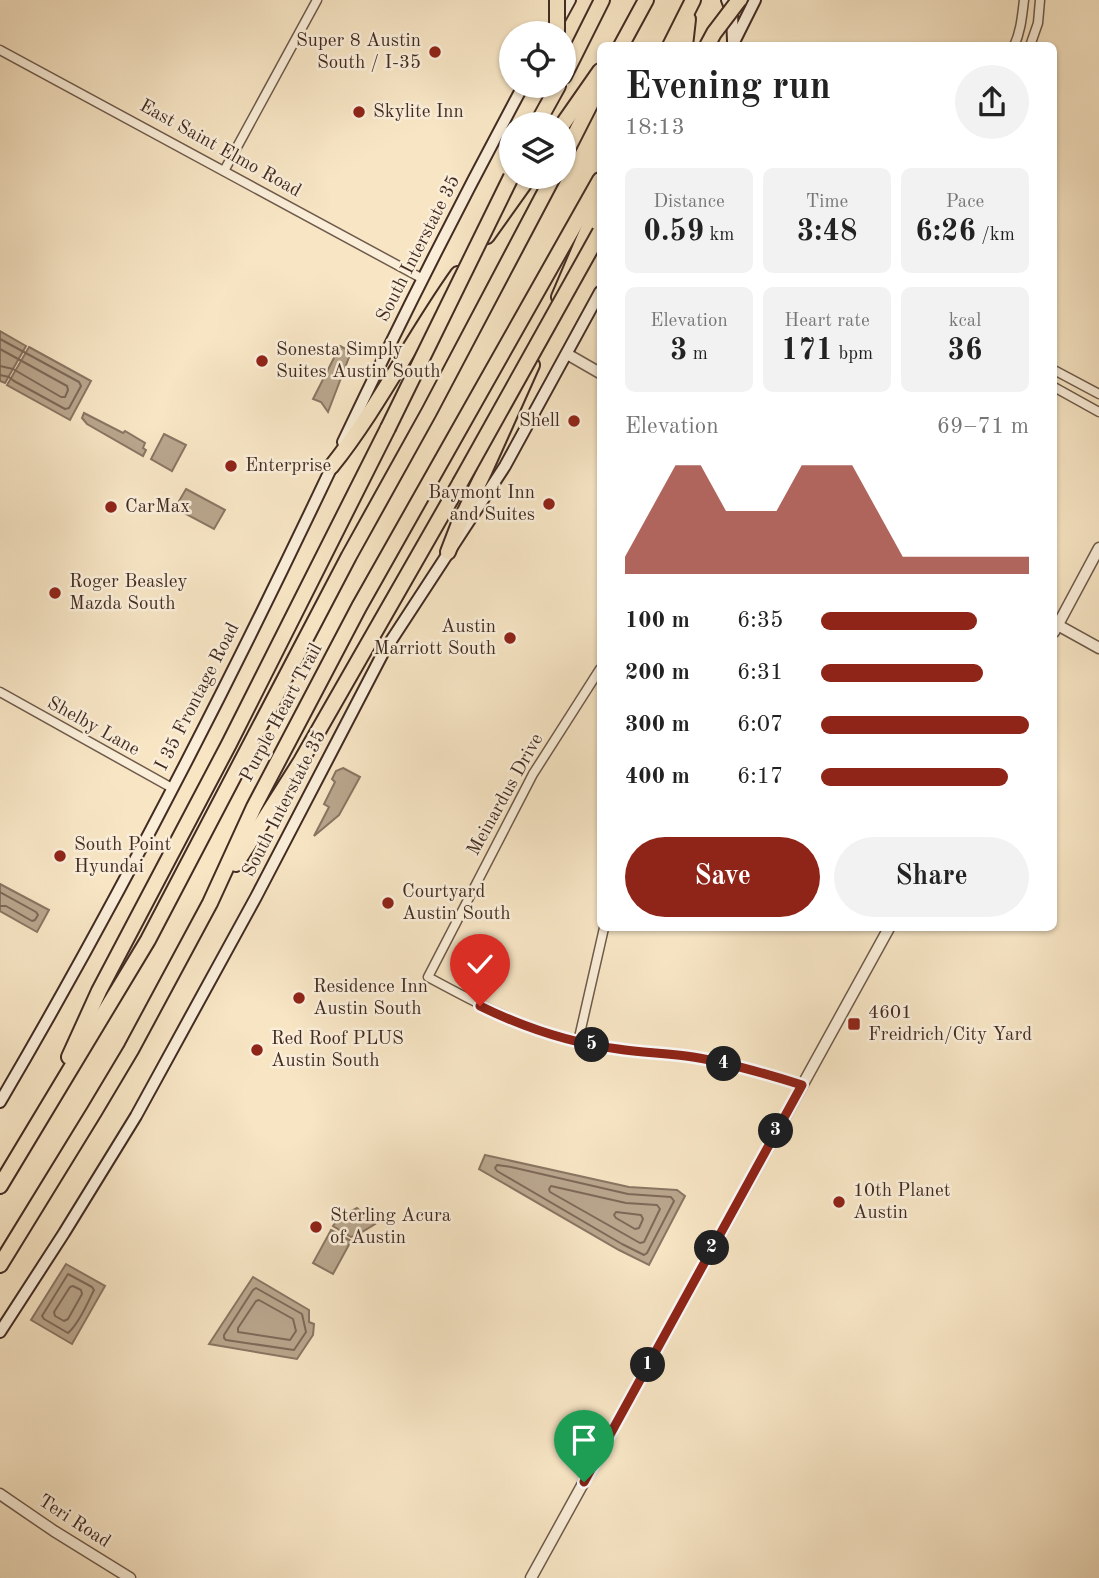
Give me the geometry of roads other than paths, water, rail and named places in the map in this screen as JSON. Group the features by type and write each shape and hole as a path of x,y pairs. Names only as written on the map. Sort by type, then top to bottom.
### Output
{"highway":[{"path":"556,21 557,0"},
{"path":"576,52 602,0"},
{"path":"623,42 646,0"},
{"path":"672,42 691,0"},
{"path":"685,42 691,0"},
{"path":"708,42 739,0"},
{"path":"571,112 597,75"},
{"path":"576,132 597,91"},
{"name":"Purple Heart Trail","path":"0,1265 131,1049 210,903 254,807 359,607 597,185"},
{"path":"40,1122 99,991 229,744 505,189"},
{"path":"331,467 354,438 400,362 519,189"},
{"name":"Purple Heart Trail","path":"0,1186 148,940 349,556 436,399 547,189"},
{"path":"449,552 597,208"},
{"path":"210,903 301,761 597,237"}],"main road":[{"path":"560,21 570,0"},
{"path":"727,0 732,13 732,42"},
{"path":"734,42 755,0"},
{"name":"South Interstate 35","path":"331,467 423,279 517,98"},
{"name":"South Interstate 35","path":"0,1332 136,1116 256,897 383,653 505,466 597,298"},
{"name":"I 35 Frontage Road","path":"0,1102 41,1032 172,788 301,534 331,467"}],"street":[{"path":"224,171 317,0"},
{"path":"1016,42 1024,0"},
{"path":"1031,42 1038,23 1040,0"},
{"name":"East Saint Elmo Road","path":"0,50 423,279"},
{"path":"567,354 597,371"},
{"path":"1057,372 1099,394"},
{"path":"1057,389 1099,412"},
{"path":"1057,622 1099,548"},
{"path":"1057,627 1099,648"},
{"name":"Meinardus Drive","path":"578,1042 508,1018 428,977 533,774 597,674"},
{"name":"Shelby Lane","path":"0,692 172,788"},
{"path":"603,931 578,1042 704,1059 802,1085"},
{"path":"531,1578 887,931"},
{"name":"Teri Road","path":"0,1494 130,1578"}],"water":[{"path":"0,331 26,346 5,383 0,381"},
{"path":"340,346 351,352 328,412 321,402 313,399"},
{"path":"29,347 91,381 70,420 7,385"},
{"path":"84,413 145,443 143,456 87,424 82,418"},
{"path":"164,434 186,445 172,471 151,459"},
{"path":"186,489 225,510 214,529 175,508"},
{"path":"343,768 360,777 339,815 314,836 329,807 324,804 335,782 332,779 336,771"},
{"path":"0,884 49,910 37,932 0,911"},
{"path":"485,1155 629,1187 677,1190 685,1196 649,1265 479,1169"},
{"path":"357,1208 375,1224 351,1237 333,1226 340,1217"},
{"path":"331,1230 351,1241 333,1274 313,1263"},
{"path":"66,1264 105,1286 72,1344 31,1320"},
{"path":"253,1277 309,1310 309,1322 314,1324 313,1335 297,1359 209,1344"}],"place":[{"name":"Super 8 Austin South / I-35","path":"435,52"},
{"name":"Skylite Inn","path":"359,112"},
{"name":"Sonesta Simply Suites Austin South","path":"262,361"},
{"name":"Shell","path":"574,421"},
{"name":"Enterprise","path":"231,466"},
{"name":"Baymont Inn and Suites","path":"549,504"},
{"name":"CarMax","path":"111,507"},
{"name":"Roger Beasley Mazda South","path":"55,593"},
{"name":"Austin Marriott South","path":"510,638"},
{"name":"South Point Hyundai","path":"60,856"},
{"name":"Courtyard Austin South","path":"388,903"},
{"name":"Residence Inn Austin South","path":"299,998"},
{"name":"4601 Freidrich/City Yard","path":"854,1024"},
{"name":"Red Roof PLUS Austin South","path":"257,1050"},
{"name":"10th Planet Austin","path":"839,1202"},
{"name":"Sterling Acura of Austin","path":"316,1227"}]}
